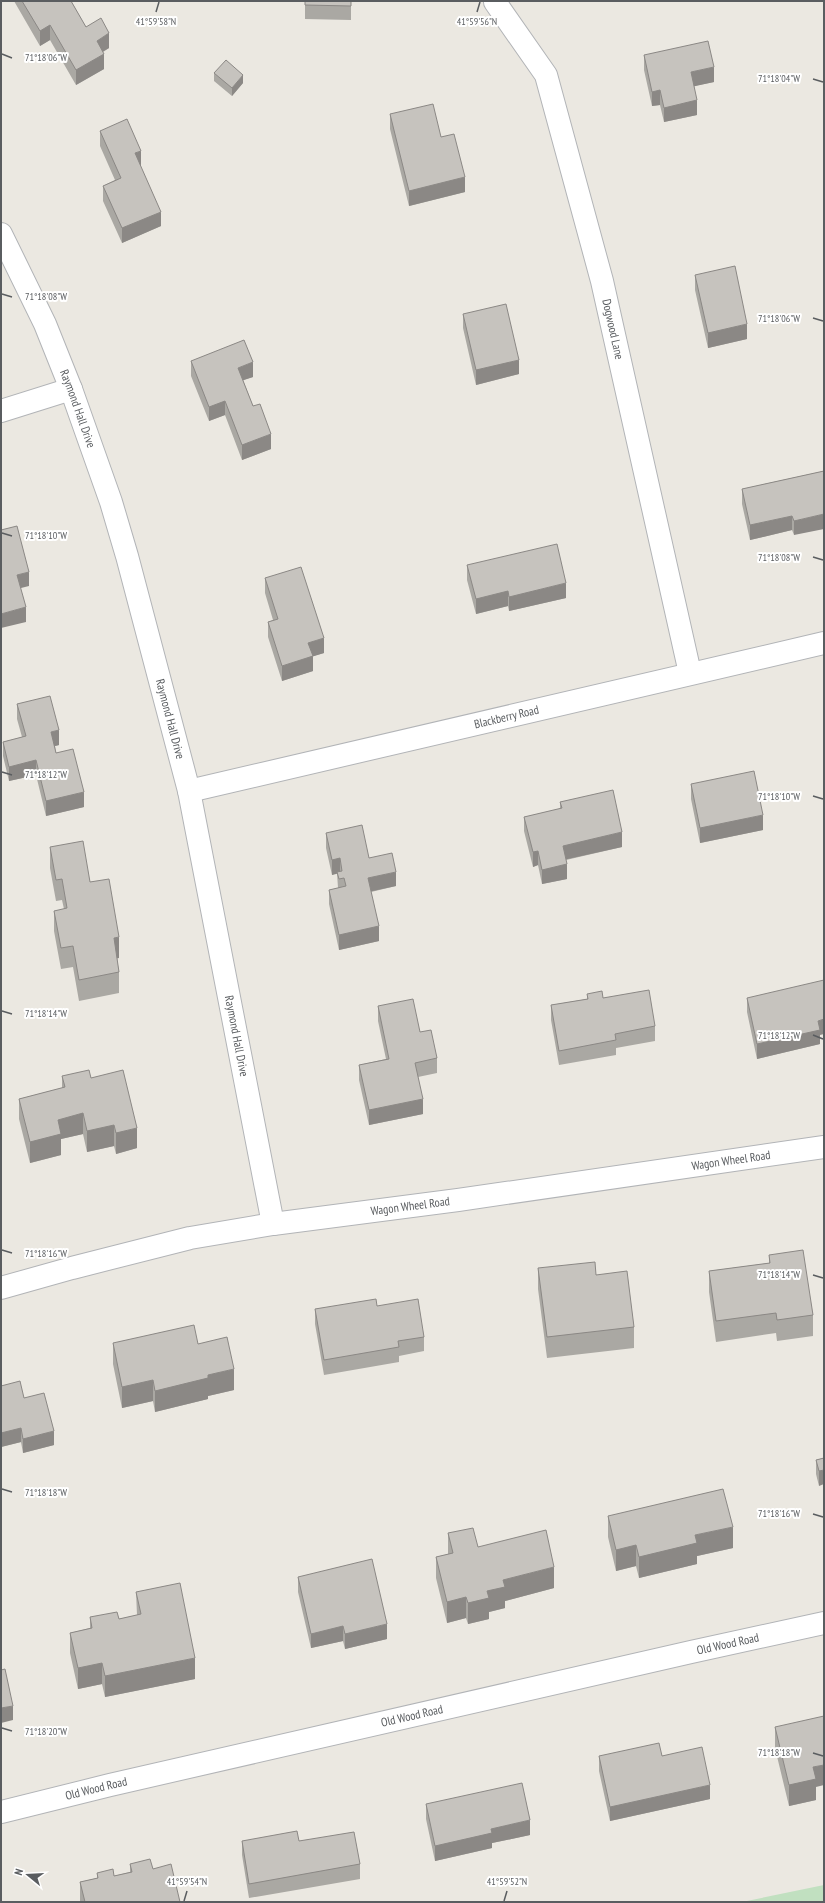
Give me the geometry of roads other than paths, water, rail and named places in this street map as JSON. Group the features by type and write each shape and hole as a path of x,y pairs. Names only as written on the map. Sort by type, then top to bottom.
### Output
{"street":[{"name":"Dogwood Lane","path":"495,2 546,75 602,281 690,673"},
{"name":"Raymond Hall Drive","path":"1,234 45,324 71,389 111,502 189,791 273,1224"},
{"path":"1,411 71,389"},
{"name":"Blackberry Road","path":"189,791 824,642"},
{"name":"Wagon Wheel Road","path":"1,1288 190,1238 273,1224 458,1200 824,1147"},
{"name":"Old Wood Road","path":"1,1812 117,1783 824,1623"}]}
